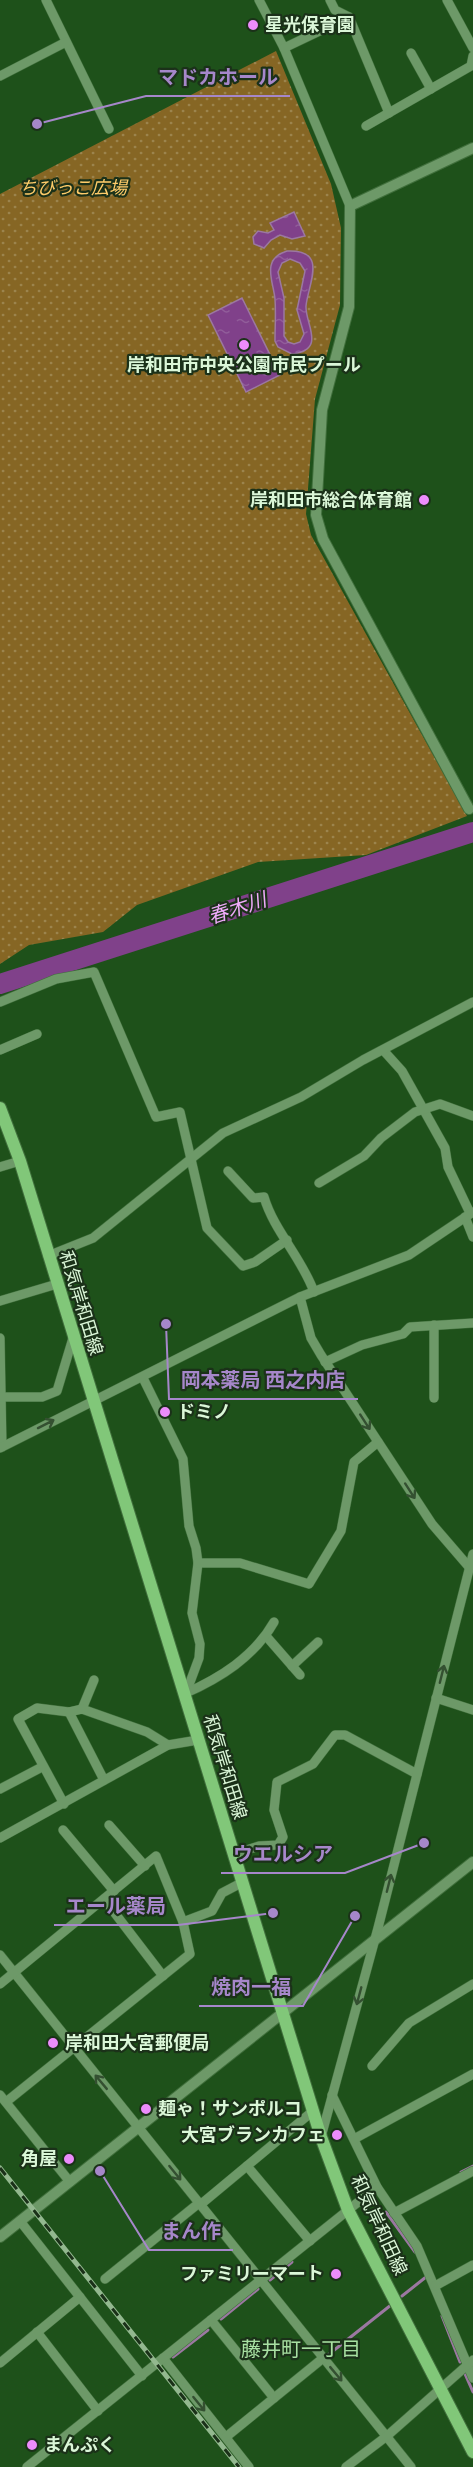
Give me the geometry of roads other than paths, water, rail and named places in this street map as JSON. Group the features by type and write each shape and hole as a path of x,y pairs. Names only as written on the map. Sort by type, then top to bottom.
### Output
{"main road":[{"name":"和気岸和田線","path":"0,1108 20,1161 92,1402 185,1694 321,2137 348,2210 473,2452"}],"street":[{"path":"46,0 109,129"},
{"path":"259,0 284,48 350,206 349,307 322,410 316,515 323,539 472,812"},
{"path":"330,0 335,10 349,17 389,113"},
{"path":"447,0 473,48"},
{"path":"284,48 349,17"},
{"path":"0,76 66,42"},
{"path":"411,53 431,89"},
{"path":"366,126 471,66 473,56"},
{"path":"350,206 473,148"},
{"path":"0,1002 56,979 94,972 156,1117 180,1112 207,1227 243,1266 255,1262 287,1240"},
{"path":"48,1256 93,1238 223,1133 300,1097 473,1002"},
{"path":"0,1050 37,1034"},
{"path":"382,1050 402,1071 445,1148 448,1167 469,1214 473,1237"},
{"path":"318,1183 364,1156 381,1138 422,1109 440,1104 473,1116"},
{"path":"0,1167 20,1161"},
{"path":"228,1171 253,1198 264,1197 268,1211 307,1273 314,1292"},
{"path":"0,1338 1,1447 143,1378 300,1297 409,1255 469,1214"},
{"path":"0,1300 57,1284"},
{"path":"300,1297 311,1338 325,1362 432,1524 469,1567"},
{"path":"325,1362 362,1345 403,1334 410,1327 473,1323"},
{"path":"434,1325 434,1398"},
{"path":"1,1397 42,1397 57,1391 73,1338"},
{"path":"143,1378 183,1460 189,1526 198,1563 192,1613 200,1644 199,1658 185,1694"},
{"path":"198,1563 240,1563 309,1584 341,1531 354,1462 378,1442"},
{"path":"321,2137 375,1940 473,1554"},
{"path":"185,1694 232,1669 266,1636 274,1622"},
{"path":"266,1636 300,1675"},
{"path":"292,1666 318,1642"},
{"path":"82,1709 94,1680"},
{"path":"436,1698 473,1710"},
{"path":"64,1804 18,1719 37,1708 69,1712 82,1709 147,1732 168,1745"},
{"path":"69,1712 104,1780"},
{"path":"234,1854 259,1846 278,1845 283,1837 274,1810 278,1782 313,1764 335,1735 345,1735 417,1774"},
{"path":"0,1838 168,1745 198,1740"},
{"path":"0,1789 42,1767"},
{"path":"109,1825 144,1866"},
{"path":"63,1830 114,1890"},
{"path":"0,1984 156,1856 183,1922 190,1954 73,2048 3,2098 69,2182"},
{"path":"0,2237 473,1862"},
{"path":"183,1922 213,1911 222,1893 243,1882"},
{"path":"104,1899 163,1976"},
{"path":"0,1955 411,2467"},
{"path":"372,2066 409,2023 473,1984"},
{"path":"354,2139 473,2074"},
{"path":"332,2095 377,2187 393,2213 411,2234 470,2362 473,2378"},
{"path":"105,2279 314,2111"},
{"path":"247,2166 310,2241"},
{"path":"393,2213 473,2170"},
{"path":"27,2467 377,2187"},
{"path":"20,2221 142,2376"},
{"path":"435,2286 473,2265"},
{"path":"0,2363 80,2297"},
{"path":"211,2319 274,2398"},
{"path":"37,2332 98,2411"},
{"path":"163,2358 249,2467"},
{"path":"226,2437 322,2359"},
{"path":"346,2467 387,2436 470,2362"}],"water":[{"path":"294,212 305,236 292,239 280,235 264,248 254,244 253,237 258,231 268,233 274,230 270,223"},
{"path":"287,251 300,252 308,256 312,262 312,278 306,306 312,342 303,352 292,354 278,347 275,341 275,299 270,271 274,259","holes":["290,259 300,263 305,271 297,310 304,334 300,342 294,344 288,342 284,336 284,298 278,272 282,263"]},
{"name":"岸和田市中央公園市民プール","path":"242,298 280,375 246,392 208,315"}],"waterway":[{"name":"春木川","path":"0,984 473,832"},
{"path":"461,2172 473,2166"},
{"path":"386,2212 415,2252"},
{"path":"270,2280 292,2262"},
{"path":"402,2296 426,2277"},
{"path":"221,2319 258,2289"},
{"path":"328,2355 391,2305"},
{"path":"442,2316 460,2362"},
{"path":"173,2357 208,2330"},
{"path":"465,2374 473,2392"}],"railway":[{"path":"0,2168 239,2467"}],"place":[{"name":"星光保育園","path":"253,25"},
{"name":"マドカホール","path":"37,124"},
{"name":"岸和田市中央公園市民プール","path":"244,345"},
{"name":"岸和田市総合体育館","path":"424,500"},
{"name":"岡本薬局 西之内店","path":"166,1324"},
{"name":"ドミノ","path":"165,1412"},
{"name":"ウエルシア","path":"424,1843"},
{"name":"エール薬局","path":"273,1913"},
{"name":"焼肉一福","path":"355,1916"},
{"name":"岸和田大宮郵便局","path":"53,2043"},
{"name":"麺ゃ！サンポルコ","path":"146,2109"},
{"name":"大宮ブランカフェ","path":"337,2135"},
{"name":"角屋","path":"69,2159"},
{"name":"まん作","path":"100,2171"},
{"name":"ファミリーマート","path":"336,2274"},
{"name":"まんぷく","path":"32,2445"}],"district":[{"name":"藤井町一丁目","path":"301,2349"}],"park label":[{"name":"ちびっこ広場","path":"73,188"}]}
